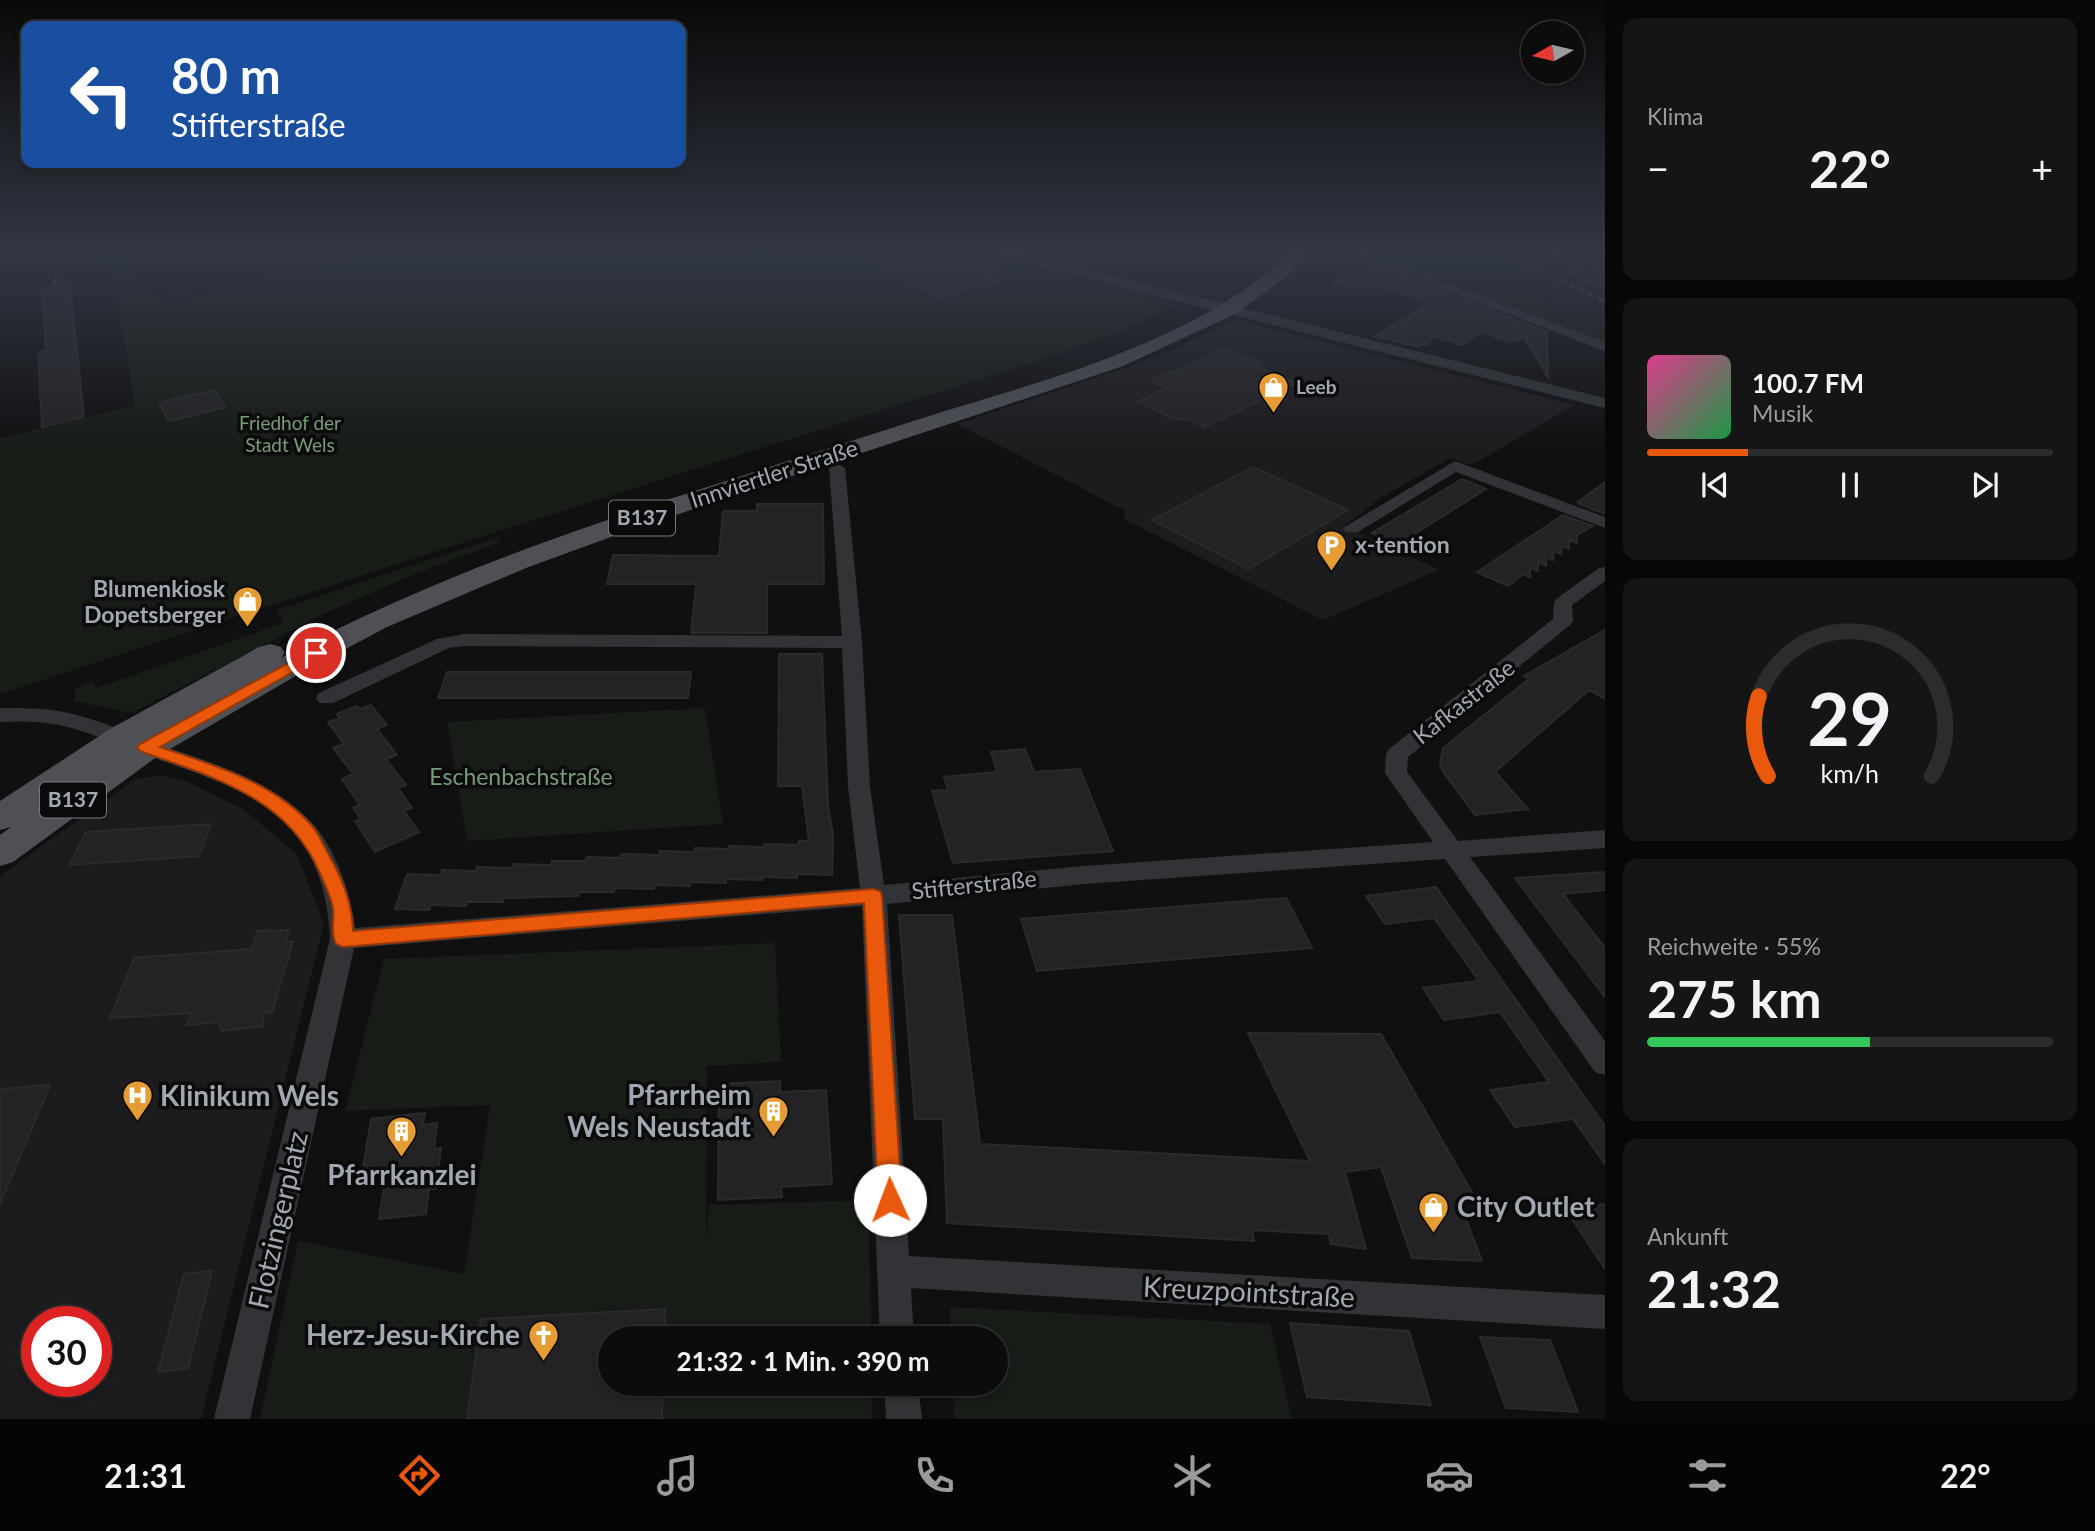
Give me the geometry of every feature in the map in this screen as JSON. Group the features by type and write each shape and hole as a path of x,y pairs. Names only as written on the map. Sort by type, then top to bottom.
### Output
{"main road":[{"name":"Innviertler Straße","path":"0,853 133,742 229,675 336,619 428,578 514,545 1048,371 1178,320"},
{"name":"Innviertler Straße","path":"0,818 133,742"}],"street":[{"path":"1272,320 1605,403"},
{"path":"1534,320 1605,347"},
{"path":"1352,528 1455,466 1605,523"},
{"path":"837,468 852,642 859,787 873,896 888,1126 896,1326"},
{"name":"Kafkastraße","path":"1451,850 1396,772 1397,754 1563,621 1563,603 1605,572"},
{"path":"326,698 444,643 464,640 852,642"},
{"name":"Flotzingerplatz","path":"0,715 46,715 74,719 228,776 271,800 306,831 328,871 342,908 343,939 232,1419"},
{"name":"Stifterstraße","path":"343,939 873,896 1070,876 1605,839"},
{"path":"1451,850 1605,1063"},
{"name":"Kreuzpointstraße","path":"893,1271 1605,1312"},
{"path":"902,1396 904,1419"}],"shaded area":[{"path":"1584,320 1605,320 1605,329"},
{"name":"Leeb","path":"1233,321 1574,405 1472,465 1450,458 1380,498 1345,526 1439,570 1323,620 1124,519 1126,511 958,424 1154,358"},
{"name":"Klinikum Wels","path":"163,775 186,781 243,809 296,853 324,924 201,1419 0,1419 0,876 135,779"}],"green space":[{"name":"Friedhof der Stadt Wels","path":"121,320 1144,320 1043,359 471,540 0,694 0,438 135,406"},
{"path":"1545,320 1584,320 1605,329 1605,343"},
{"path":"496,538 500,542 415,574 334,609 131,713 74,701 75,689 93,681 96,688 283,623 277,610"},
{"name":"Eschenbachstraße","path":"705,708 723,824 467,841 447,722"},
{"path":"775,943 781,1062 707,1066 706,1242 709,1205 869,1200 871,1326 598,1326 598,1396 871,1396 872,1419 260,1419 298,1241 464,1274 490,1105 345,1111 384,959"},
{"path":"950,1307 1270,1324 1292,1419 954,1419 953,1396 1008,1396 1008,1326 951,1326"}],"building":[{"path":"44,320 74,320 84,417 42,427 38,352 46,351"},
{"path":"1401,320 1517,320 1547,332 1548,377 1524,337 1511,342 1481,332 1462,345 1433,336 1427,345 1422,344 1419,347 1374,336"},
{"path":"1225,349 1263,364 1256,367 1296,383 1205,427 1184,418 1178,420 1137,402 1167,388 1151,381"},
{"path":"214,390 225,407 169,421 159,403"},
{"name":"x-tention","path":"1253,467 1348,510 1248,569 1152,520"},
{"path":"1462,479 1486,489 1397,545 1372,533"},
{"path":"1605,482 1605,514 1579,504 1581,503 1578,502"},
{"path":"757,504 823,504 824,584 767,584 767,633 691,633 696,584 607,584 613,555 719,556 723,511 757,511"},
{"path":"1563,515 1593,526 1577,535 1577,543 1569,540 1569,549 1562,546 1561,554 1554,551 1553,560 1546,557 1546,566 1538,562 1538,571 1530,568 1530,577 1523,574 1508,586 1477,572"},
{"path":"1605,630 1605,699 1589,690 1495,772 1528,809 1475,815 1444,773 1440,764 1443,748 1529,679 1524,676"},
{"path":"779,654 822,654 828,807 833,834 832,875 797,874 797,878 762,877 762,880 726,879 726,883 655,885 654,889 615,888 614,892 579,892 578,896 504,898 503,902 467,902 466,906 431,905 429,910 395,909 407,874 441,875 442,870 476,871 477,867 551,865 552,861 585,861 587,857 620,858 621,854 660,855 660,851 694,852 695,848 798,845 799,841 809,841 802,786 778,786"},
{"path":"447,672 691,672 688,698 438,698"},
{"path":"371,705 387,725 377,729 397,755 386,759 406,785 398,788 412,808 404,811 419,832 375,852 355,821 361,819 353,808 360,805 342,779 353,774 333,748 344,744 328,722 340,718 337,714 357,706 360,709"},
{"path":"1025,749 1034,772 1080,769 1113,851 953,863 932,791 948,790 944,777 997,772 991,752"},
{"path":"211,824 199,856 70,865 86,832"},
{"path":"1605,872 1605,890 1563,894 1605,948 1605,997 1515,878"},
{"path":"1436,887 1605,1126 1605,1164 1573,1119 1515,1127 1490,1090 1549,1082 1500,1012 1444,1020 1423,988 1479,981 1434,918 1385,924 1366,896"},
{"path":"1286,898 1312,948 1037,971 1021,919"},
{"path":"899,915 952,915 980,1144 1310,1161 1248,1033 1381,1034 1474,1196 1457,1196 1482,1261 1412,1258 1381,1167 1345,1172 1366,1249 1331,1244 1329,1234 1252,1230 1254,1241 947,1223 943,1119 915,1119"},
{"path":"289,930 286,942 293,942 272,1012 264,1013 263,1026 222,1031 218,1022 187,1025 192,1013 110,1018 134,958 252,949 257,931"},
{"name":"Pfarrheim Wels Neustadt","path":"780,1081 780,1092 826,1090 832,1184 781,1187 782,1197 718,1200 719,1084"},
{"path":"50,1085 0,1204 0,1089"},
{"name":"Pfarrkanzlei","path":"425,1113 423,1125 437,1123 434,1149 441,1148 436,1189 429,1189 426,1214 379,1219 387,1167 363,1169 371,1119"},
{"path":"1605,1204 1605,1269 1566,1210"},
{"path":"212,1271 188,1368 158,1372 184,1274"},
{"name":"Herz-Jesu-Kirche","path":"665,1309 664,1326 598,1326 598,1396 663,1396 662,1419 467,1419 481,1319"},
{"path":"1290,1323 1409,1331 1431,1405 1307,1397"},
{"path":"1480,1337 1550,1340 1578,1412 1506,1408"}],"place":[{"name":"Leeb","path":"1273,414"},
{"name":"x-tention","path":"1332,572"},
{"name":"Blumenkiosk Dopetsberger","path":"248,629"},
{"name":"Klinikum Wels","path":"137,1123"},
{"name":"Pfarrheim Wels Neustadt","path":"774,1138"},
{"name":"Pfarrkanzlei","path":"402,1158"},
{"name":"City Outlet","path":"1434,1234"},
{"name":"Herz-Jesu-Kirche","path":"543,1362"}],"route":[{"path":"316,653 146,747 228,776 271,800 306,831 328,871 342,908 343,939 873,896 888,1126 890,1200"}]}
